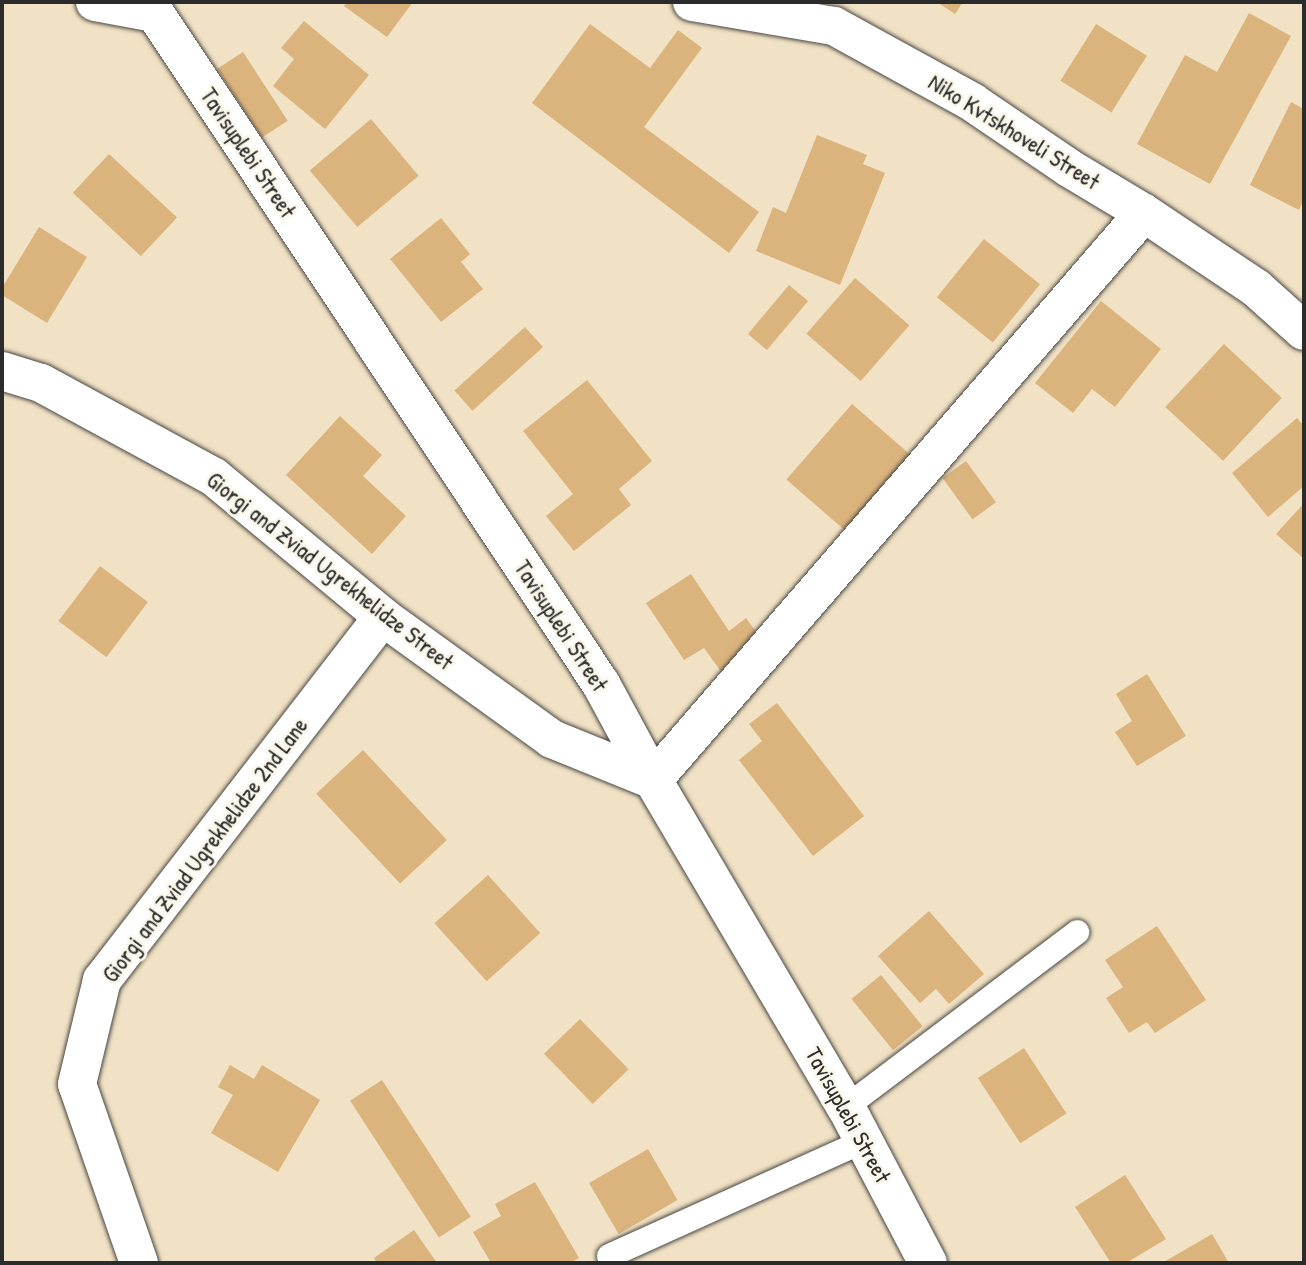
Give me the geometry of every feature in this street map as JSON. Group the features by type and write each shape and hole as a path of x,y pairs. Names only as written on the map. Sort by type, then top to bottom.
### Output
{"street":[{"name":"Tavisuplebi Street","path":"95,2 157,7 601,684 653,780 846,1107 928,1263"},
{"name":"Niko Kvtskhoveli Street","path":"692,2 834,26 972,102 1069,168 1144,213 1256,288 1304,331"},
{"path":"653,780 1144,213"},
{"name":"Giorgi and Zviad Ugrekhelidze Street","path":"2,371 41,383 214,477 383,617 552,739 653,780"},
{"name":"Giorgi and Zviad Ugrekhelidze 2nd Lane","path":"139,1263 77,1084 102,980 383,617"}],"lane":[{"path":"846,1107 1077,932"},
{"path":"609,1256 864,1140"}],"building":[{"path":"347,2 413,2 387,37 344,6"},
{"path":"937,2 963,2 955,14"},
{"path":"1249,13 1291,36 1210,184 1137,144 1185,55 1217,72"},
{"path":"304,21 369,75 325,129 273,86 294,59 281,48"},
{"path":"590,24 650,68 678,30 702,48 644,127 759,212 729,253 532,103"},
{"path":"1096,24 1147,56 1111,113 1060,81"},
{"path":"243,52 288,121 262,138 217,69"},
{"path":"1291,102 1304,109 1304,199 1299,210 1250,185"},
{"path":"371,119 419,176 357,227 310,170"},
{"path":"817,135 867,155 863,164 885,173 840,285 756,251 773,207 786,213"},
{"path":"109,154 177,217 141,256 73,193"},
{"path":"441,218 470,254 461,262 483,289 441,322 390,259"},
{"path":"39,227 87,257 47,323 2,295 2,288"},
{"path":"984,239 1040,284 993,343 937,297"},
{"path":"855,278 909,325 861,381 806,334"},
{"path":"789,285 808,301 767,350 748,334"},
{"path":"1101,301 1161,349 1115,407 1092,389 1073,413 1035,383"},
{"path":"525,327 543,347 472,411 454,391"},
{"path":"1224,344 1282,398 1223,461 1165,407"},
{"path":"587,380 652,461 619,489 631,505 574,551 546,516 573,494 523,431"},
{"path":"852,404 920,463 854,539 786,479"},
{"path":"340,416 382,455 363,476 406,516 372,554 286,475"},
{"path":"1297,418 1304,426 1304,486 1268,517 1232,473"},
{"path":"966,461 996,502 973,519 943,478"},
{"path":"1304,503 1304,559 1276,534"},
{"path":"100,566 148,602 106,657 58,621"},
{"path":"691,574 729,631 746,618 767,647 725,677 704,648 684,660 646,603"},
{"path":"1147,674 1186,736 1137,766 1115,732 1132,721 1116,694"},
{"path":"777,703 864,816 813,856 739,760 762,741 749,724"},
{"path":"363,750 447,840 400,884 316,794"},
{"path":"488,875 540,933 487,981 434,923"},
{"path":"929,911 984,974 949,1004 936,989 920,1003 878,956"},
{"path":"1157,926 1206,1000 1155,1033 1147,1022 1129,1033 1106,998 1123,987 1105,960"},
{"path":"881,975 923,1026 893,1050 851,999"},
{"path":"580,1019 629,1069 593,1104 544,1054"},
{"path":"1024,1048 1066,1113 1020,1143 978,1078"},
{"path":"230,1065 254,1079 262,1065 320,1100 278,1172 211,1133 233,1095 218,1087"},
{"path":"382,1080 471,1217 439,1237 350,1101"},
{"path":"648,1149 678,1200 619,1234 589,1183"},
{"path":"1125,1175 1166,1239 1126,1263 1111,1263 1075,1207"},
{"path":"535,1182 579,1258 570,1263 491,1263 473,1232 501,1216 495,1204"},
{"path":"414,1230 437,1263 377,1263 374,1258"},
{"path":"1212,1234 1229,1263 1162,1263"}]}
